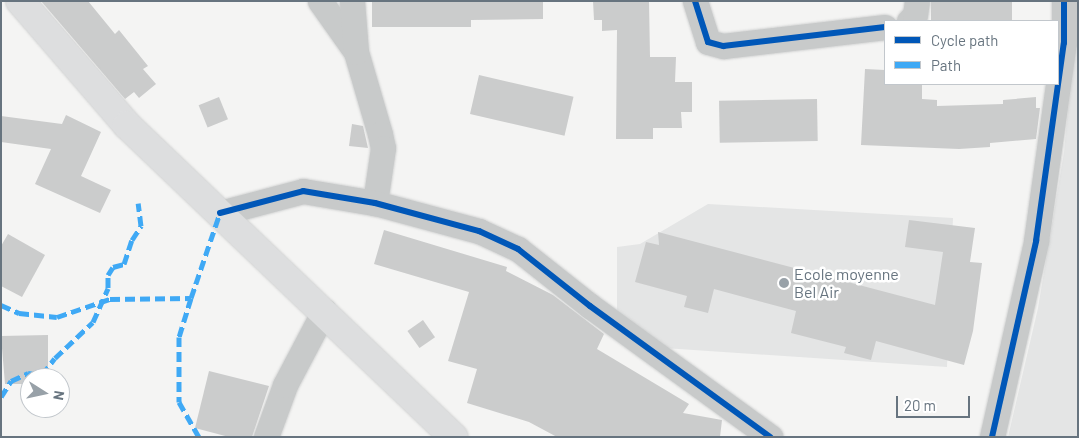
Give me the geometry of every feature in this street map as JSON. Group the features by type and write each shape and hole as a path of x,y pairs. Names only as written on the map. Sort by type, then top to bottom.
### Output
{"main road":[{"path":"20,1 127,125 454,437"}],"street":[{"path":"320,1 356,52"},
{"path":"352,1 356,52 383,148 375,203"},
{"path":"695,1 708,42 723,46 884,27"},
{"path":"1059,78 1064,43 1064,1"},
{"path":"992,437 1036,241 1058,85"},
{"path":"220,213 303,191 375,203 479,231 518,248 590,306 770,437"},
{"path":"266,437 285,385 324,311"}],"shaded area":[{"path":"1078,1 1078,437 1008,437 1038,308 1064,152"},
{"name":"Ecole moyenne Bel Air","path":"708,204 953,218 947,367 649,347 617,318 617,247 640,244"}],"building":[{"path":"41,1 88,1 115,34 119,30 148,66 143,69 156,84 139,98 134,92 125,99"},
{"path":"372,1 543,1 543,19 471,20 471,27 372,27"},
{"path":"593,1 649,1 650,57 676,57 675,82 692,82 692,112 681,112 682,128 653,128 653,139 616,139 617,30 602,31 602,20 594,20"},
{"path":"931,1 1012,1 1012,20 931,20"},
{"path":"865,69 884,70 884,85 922,85 922,99 937,100 937,106 1003,104 1003,100 1036,97 1036,108 1040,108 1036,139 990,143 990,147 959,149 861,145"},
{"path":"479,75 574,97 565,136 470,114"},
{"path":"219,97 228,119 208,127 199,105"},
{"path":"817,99 818,141 720,143 719,101"},
{"path":"66,115 101,132 81,176 111,190 100,213 35,184 51,149 1,142 1,116 62,124"},
{"path":"352,124 363,126 368,148 349,146"},
{"path":"909,220 975,228 970,262 982,263 973,331 964,365 876,341 871,360 844,353 846,347 791,333 796,311 714,289 708,313 684,307 687,296 635,282 646,242 659,245 658,232 935,305 943,252 905,247"},
{"path":"384,230 507,267 506,271 553,295 604,334 597,349 689,404 683,413 722,420 720,437 557,437 529,422 467,403 477,369 448,361 469,292 374,264"},
{"path":"8,234 45,255 22,297 1,286 1,246"},
{"path":"423,320 435,337 419,348 407,331"},
{"path":"48,335 48,368 20,368 20,384 5,384 1,336"},
{"path":"209,371 269,386 252,437 229,437 195,428"}],"marked path":[{"path":"1,397 11,381 28,373 42,375 55,358 93,322 108,288 108,275 113,267 124,264 132,240 141,226 138,203"},
{"path":"1,305 19,313 57,317 110,299 191,298 220,213"},
{"path":"191,298 179,337 179,402 199,437"}],"cycle path":[{"path":"695,1 708,42 723,46 884,27"},
{"path":"1059,78 1064,43 1064,1"},
{"path":"992,437 1036,241 1058,85"},
{"path":"220,213 303,191 375,203 479,231 518,249 590,306 770,437"}],"place":[{"name":"Ecole moyenne Bel Air","path":"784,283"}]}
